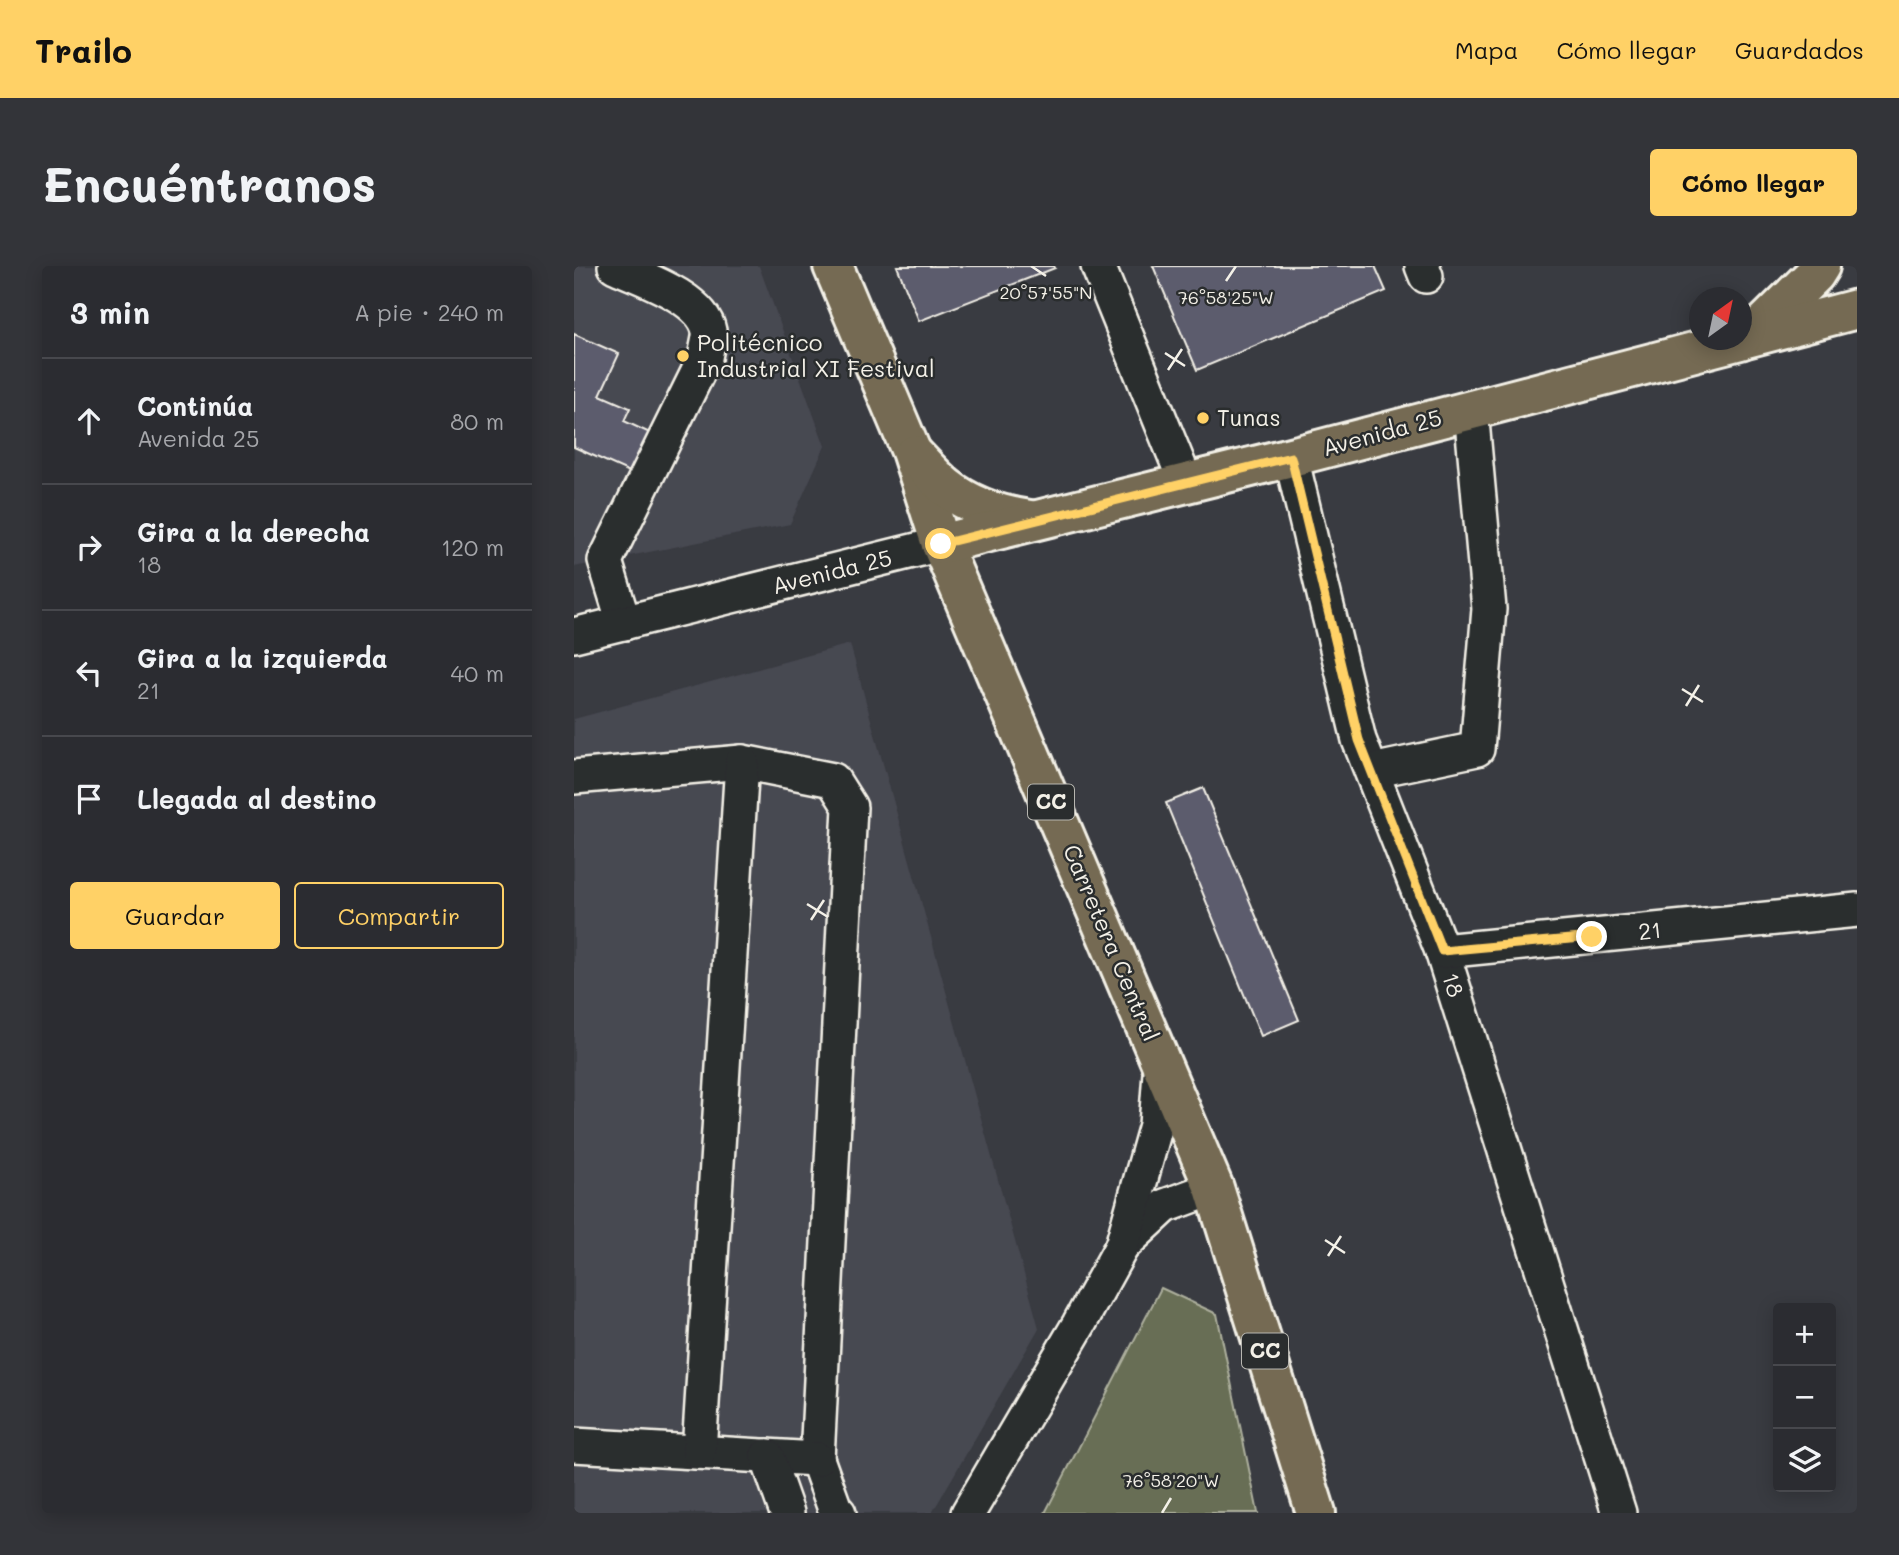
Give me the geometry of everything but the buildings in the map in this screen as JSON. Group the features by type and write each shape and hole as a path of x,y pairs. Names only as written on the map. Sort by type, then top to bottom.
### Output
{"main road":[{"name":"Carretera Central","path":"833,266 911,451 941,544 1214,1188 1316,1513"},
{"path":"1752,331 1815,274 1820,266"},
{"name":"Avenida 25","path":"1752,336 1857,309"},
{"name":"Avenida 25","path":"941,544 1291,457 1698,350"},
{"path":"911,451 947,488 964,498 1004,516 1034,520"}],"street":[{"path":"615,266 679,295 700,314 709,331 705,358 606,561 624,623"},
{"path":"1098,266 1186,483"},
{"path":"1372,771 1477,749 1489,609 1471,410"},
{"name":"18","path":"1291,457 1359,740 1442,951 1619,1513"},
{"name":"Avenida 25","path":"574,635 941,544"},
{"path":"699,1452 743,762"},
{"path":"574,777 743,762 832,780 850,807 817,1459 835,1509 839,1513"},
{"name":"21","path":"1442,951 1857,910"},
{"path":"968,1513 1122,1246 1156,1125 1161,1060"},
{"path":"1122,1246 1165,1206 1214,1188"},
{"path":"574,1445 817,1459"},
{"path":"767,1456 788,1513"}],"shaded area":[{"name":"Politécnico Industrial XI Festival","path":"574,266 759,266 825,446 790,524 574,567"},
{"path":"850,644 1039,1328 932,1513 574,1513 574,719"}],"green space":[{"path":"1161,1288 1217,1314 1258,1513 1045,1513"}],"place":[{"name":"Politécnico Industrial XI Festival","path":"683,356"},
{"name":"Tunas","path":"1203,418"}],"route":[{"path":"941,544 1291,457 1359,740 1442,951 1592,937"}]}
